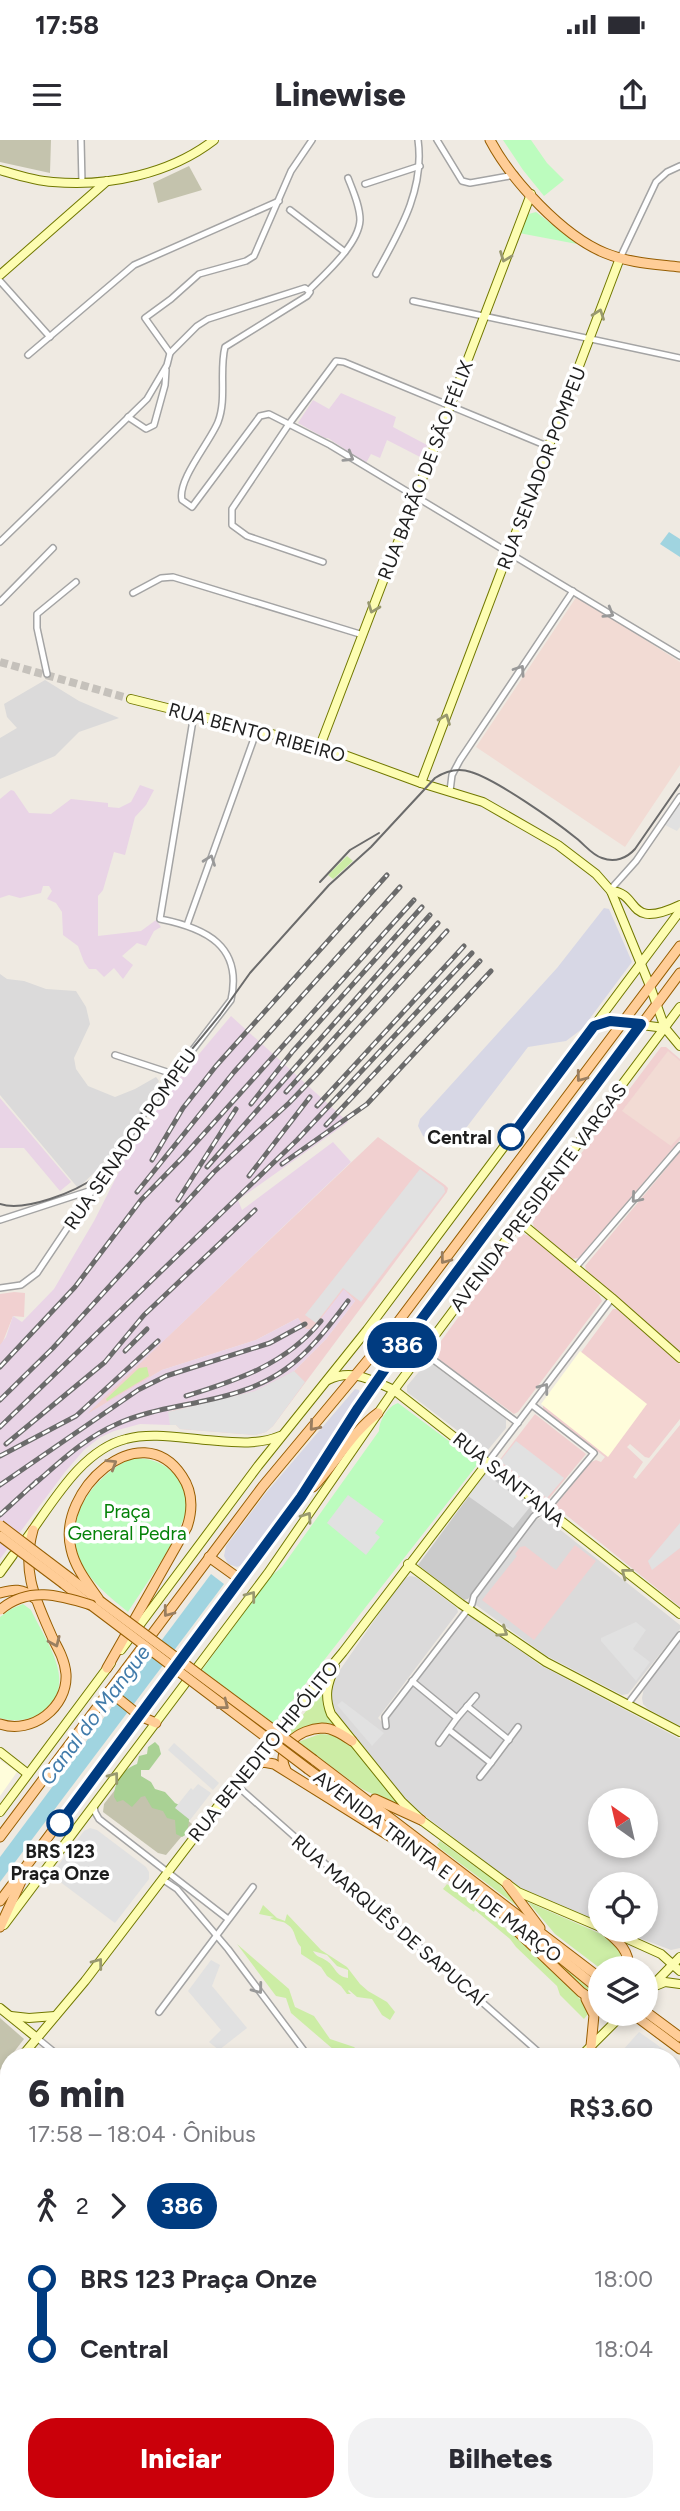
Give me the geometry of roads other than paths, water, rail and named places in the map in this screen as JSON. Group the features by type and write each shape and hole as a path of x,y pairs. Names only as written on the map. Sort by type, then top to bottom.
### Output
{"main road":[{"path":"491,140 531,194 575,235 600,251 620,258 680,267"},
{"name":"AVENIDA PRESIDENTE VARGAS","path":"0,1838 113,1695 209,1557 263,1486 358,1374 680,946"},
{"name":"AVENIDA PRESIDENTE VARGAS","path":"0,1902 241,1580 301,1497 376,1382 680,973"},
{"path":"419,1295 452,1278"},
{"path":"301,1497 333,1465 367,1421 378,1413"},
{"path":"95,1603 71,1551 69,1532 72,1516 84,1490 95,1476 116,1460 129,1454 159,1455 170,1462 188,1486 192,1502 191,1515 187,1527 107,1668"},
{"path":"0,1525 95,1603 311,1764"},
{"path":"0,1724 22,1726 41,1720 54,1708 65,1691 65,1664 37,1602 28,1571 29,1535"},
{"path":"0,1536 67,1581"},
{"path":"209,1557 241,1580"},
{"path":"0,1593 13,1589 28,1593 37,1602"},
{"path":"0,1609 12,1600 36,1594 95,1603"},
{"path":"113,1695 140,1716 156,1723"},
{"path":"286,1770 283,1754 290,1741 302,1733 323,1728 334,1730 352,1741"},
{"path":"244,1772 262,1762 286,1770 355,1816 422,1855"},
{"name":"AVENIDA TRINTA E UM DE MARÇO","path":"311,1764 354,1788 548,1937 588,1974"},
{"name":"AVENIDA TRINTA E UM DE MARÇO","path":"311,1764 422,1855 588,1975"},
{"path":"354,1788 421,1820"},
{"path":"0,1928 27,1868"},
{"path":"507,1884 548,1937"},
{"path":"497,1910 588,1997"},
{"path":"580,1992 594,2015 591,2046"},
{"path":"658,2021 680,2037"},
{"path":"649,2026 679,2048"}],"street":[{"path":"81,140 82,183"},
{"path":"0,170 53,183 107,181 158,170 214,140"},
{"path":"170,354 146,322 147,316 199,274 246,261 254,256 296,162 312,140"},
{"path":"376,274 409,210 420,166 418,140"},
{"path":"437,140 460,179 466,183 515,175"},
{"path":"365,184 420,166"},
{"name":"RUA SENADOR POMPEU","path":"421,783 620,258 656,183 667,172 680,166"},
{"path":"348,178 359,209 360,224 345,252 309,290 307,296 225,347 220,416 186,481 182,500 192,508 264,414 289,424 509,552 680,656"},
{"path":"50,337 0,278 107,181"},
{"name":"RUA BARÃO DE SÃO FÉLIX","path":"320,746 531,194"},
{"path":"28,355 123,272 145,258 279,201"},
{"path":"290,210 345,252"},
{"path":"128,418 146,429 154,425 170,354 197,326 208,319 303,288 309,290"},
{"path":"413,301 680,358"},
{"path":"323,562 247,536 232,525 232,509 332,364 339,361 547,446"},
{"path":"0,541 128,418 151,393 167,365"},
{"path":"0,602 53,548"},
{"path":"133,593 161,578 173,577 363,635"},
{"path":"47,674 37,628 37,614 76,582"},
{"path":"450,791 452,775 460,760 573,591"},
{"name":"RUA BENTO RIBEIRO","path":"131,699 320,746 491,806 558,845 596,874 610,890"},
{"path":"194,714 160,919 187,925 258,729"},
{"path":"610,890 636,861 680,797"},
{"path":"610,890 622,894 635,909 649,915 680,905"},
{"path":"610,890 650,986 664,1028 680,1046"},
{"path":"0,1812 283,1435 367,1330 680,911"},
{"name":"RUA SENADOR POMPEU","path":"0,1288 21,1285 33,1279 173,1074 230,1002 233,981 230,959 210,937 187,925"},
{"name":"AVENIDA PRESIDENTE VARGAS","path":"0,1928 268,1573 394,1390 680,1007"},
{"path":"594,1026 603,1022 622,1022 664,1028"},
{"path":"115,1055 173,1074"},
{"path":"575,1268 680,1146"},
{"path":"1,1219 92,1190"},
{"path":"520,1222 680,1358"},
{"path":"488,1462 612,1298"},
{"path":"423,1352 518,1423"},
{"path":"326,1381 343,1374 358,1374"},
{"name":"RUA SANT'ANA","path":"358,1374 394,1390 680,1614"},
{"path":"386,1726 385,1717 468,1609 474,1596 534,1516 552,1503 594,1453 532,1405"},
{"path":"29,1535 63,1490 93,1457 108,1446 144,1436 245,1443 269,1441 283,1435"},
{"name":"RUA BENEDITO HIPÓLITO","path":"29,2048 244,1772 343,1652 488,1462"},
{"path":"0,1573 13,1555"},
{"path":"408,1564 546,1662 680,1732"},
{"path":"627,1705 680,1634"},
{"name":"AVENIDA TRINTA E UM DE MARÇO","path":"343,1652 328,1681 327,1703 331,1714 402,1802 421,1820 507,1884 533,1899 588,1922"},
{"path":"412,1681 457,1718"},
{"path":"439,1743 476,1696"},
{"path":"467,1706 509,1740"},
{"path":"480,1777 518,1727"},
{"path":"449,1730 491,1763"},
{"path":"0,1752 28,1774"},
{"name":"RUA MARQUÊS DE SAPUCAÍ","path":"235,1784 534,2048"},
{"path":"94,1804 99,1819 228,1920"},
{"path":"162,1879 177,1889 217,1935 302,2048"},
{"path":"159,2012 253,1887"},
{"path":"634,1942 661,1954 680,1971"},
{"path":"658,1980 680,1957"},
{"path":"658,1986 665,1982 680,1984"},
{"path":"0,2008 50,2048"},
{"path":"11,2016 55,2016"},
{"path":"591,2046 611,2026"}],"water":[{"path":"669,532 680,539 680,557 660,544"},
{"path":"211,1574 224,1584 0,1882 0,1857"}],"tunnel":[{"path":"0,662 131,699"}],"tram line":[{"path":"0,1204 23,1205 50,1199 97,1176 159,1089 220,1015 250,973 329,885 371,847 435,778 457,770 482,776 540,812 595,855 612,860 624,857 635,849 680,784"},
{"path":"320,882 350,850 379,833"}],"railway":[{"path":"152,1160 183,1108 216,1066 387,875"},
{"path":"137,1192 234,1072 400,887"},
{"path":"0,1367 75,1287 141,1200 414,900"},
{"path":"251,1104 293,1051 422,907"},
{"path":"207,1167 430,915"},
{"path":"286,1092 438,923"},
{"path":"0,1400 53,1348 214,1172 316,1075 447,931"},
{"path":"317,1106 464,946"},
{"path":"0,1427 297,1140 472,953"},
{"path":"326,1125 480,961"},
{"path":"282,1164 367,1104 491,971"},
{"path":"249,1176 310,1097"},
{"path":"178,1200 236,1109"},
{"path":"6,1444 105,1362 144,1315 255,1210"},
{"path":"31,1487 82,1444 117,1424 147,1413 226,1396 268,1380 301,1356 348,1301"},
{"path":"186,1396 260,1369 292,1349 321,1321"},
{"path":"0,1485 138,1390 166,1376 270,1343 305,1324"},
{"path":"125,1351 147,1329"},
{"path":"0,1456 76,1416 158,1341"},
{"path":"0,1515 37,1481"}],"place":[{"name":"Central","path":"511,1137"},
{"name":"BRS 123 Praça Onze","path":"60,1823"}],"park label":[{"name":"Praça General Pedra","path":"127,1522"}],"water label":[{"name":"Canal do Mangue","path":"95,1715"}]}
